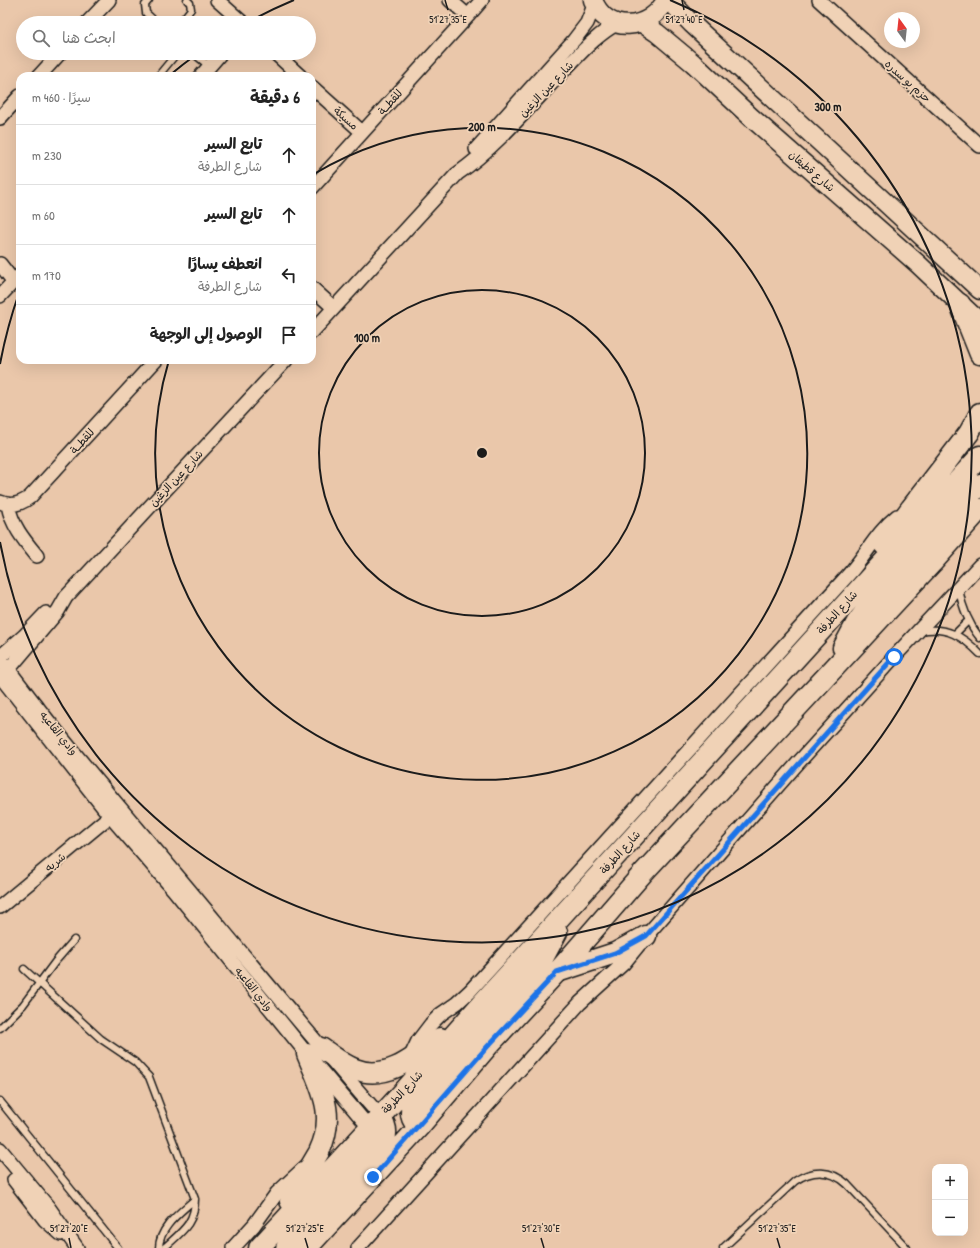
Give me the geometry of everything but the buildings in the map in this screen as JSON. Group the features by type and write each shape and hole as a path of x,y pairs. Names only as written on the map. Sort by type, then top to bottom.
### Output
{"main road":[{"path":"960,304 980,354"},
{"path":"854,594 879,553 910,508 966,437 980,413"},
{"name":"شارع الطرفة","path":"264,1243 980,456"},
{"path":"832,671 846,640 867,609 980,484"},
{"path":"307,1248 405,1142 488,1046 557,972 643,873 932,563 980,509"},
{"path":"418,1126 414,1123 411,1117 414,1103 535,971 550,946 567,911"},
{"path":"557,972 615,953 646,936"},
{"path":"314,1051 366,1072 378,1072 391,1069 408,1061 483,1002"},
{"path":"264,1243 316,1158 323,1144 326,1133 327,1110 314,1051"},
{"path":"286,1248 382,1142 385,1137 386,1129 374,1122"}],"street":[{"path":"93,16 108,0"},
{"path":"217,0 235,16"},
{"path":"450,0 468,16"},
{"name":"للقطــة","path":"316,184 482,0"},
{"path":"594,2 604,15 618,23 630,25 642,23 656,14 662,8 666,0"},
{"path":"670,0 692,24 980,290"},
{"name":"حزم بو سدره","path":"819,0 980,146"},
{"name":"شارع عين الزغين","path":"316,328 457,174 467,158 574,40 587,23 594,2"},
{"name":"شارع عين الزغين","path":"457,174 469,165 507,129 593,40 618,23"},
{"name":"شارع قطيفان","path":"642,23 661,36 693,63 758,124 918,264 980,321"},
{"path":"42,72 53,60"},
{"path":"205,71 215,60"},
{"path":"283,60 296,72"},
{"name":"مسيكة","path":"316,91 362,132"},
{"path":"0,118 16,100"},
{"path":"0,264 16,277"},
{"path":"0,296 16,279"},
{"path":"316,292 334,308"},
{"name":"للقطــة","path":"4,504 23,502 30,497 152,364"},
{"name":"شارع عين الزغين","path":"0,657 24,636 56,604 66,597 282,364"},
{"path":"4,504 17,531 37,556"},
{"name":"شارع الطرفة","path":"408,1061 418,1041 431,1024 470,991 849,574 862,558 870,544 884,528 897,516 910,508"},
{"path":"358,1248 580,1003 624,963 798,763 980,565"},
{"name":"شارع عين الزغين","path":"3,675 58,611 66,597"},
{"name":"وادي القاعيه","path":"0,657 3,675 115,812 173,889 374,1122"},
{"name":"شريه","path":"0,907 115,812"},
{"path":"382,1142 392,1146 401,1145 405,1142"},
{"path":"0,1149 49,1208 78,1248"},
{"path":"233,1248 254,1224 277,1193 316,1158"},
{"path":"0,1163 45,1220 74,1248"}],"lane":[{"path":"149,0 145,5 146,12 150,16"},
{"path":"186,16 190,12 191,6 187,0"},
{"path":"161,72 171,60"},
{"path":"198,60 205,71"},
{"path":"959,589 962,606 968,621 980,638"},
{"path":"955,634 968,621"},
{"path":"918,632 936,630 955,634 967,641 980,654"},
{"path":"0,1028 23,1004 74,940"},
{"path":"24,969 101,1039 136,1062 143,1069 153,1086 195,1199 193,1217 188,1225 164,1248"},
{"path":"0,1101 118,1248"},
{"path":"723,1248 795,1181 808,1174 822,1172 835,1175 847,1184 907,1248"},
{"path":"159,1248 161,1236 166,1228 195,1199"}],"route":[{"path":"373,1177 488,1046 557,972 615,953 646,936 798,763 894,657"}]}
